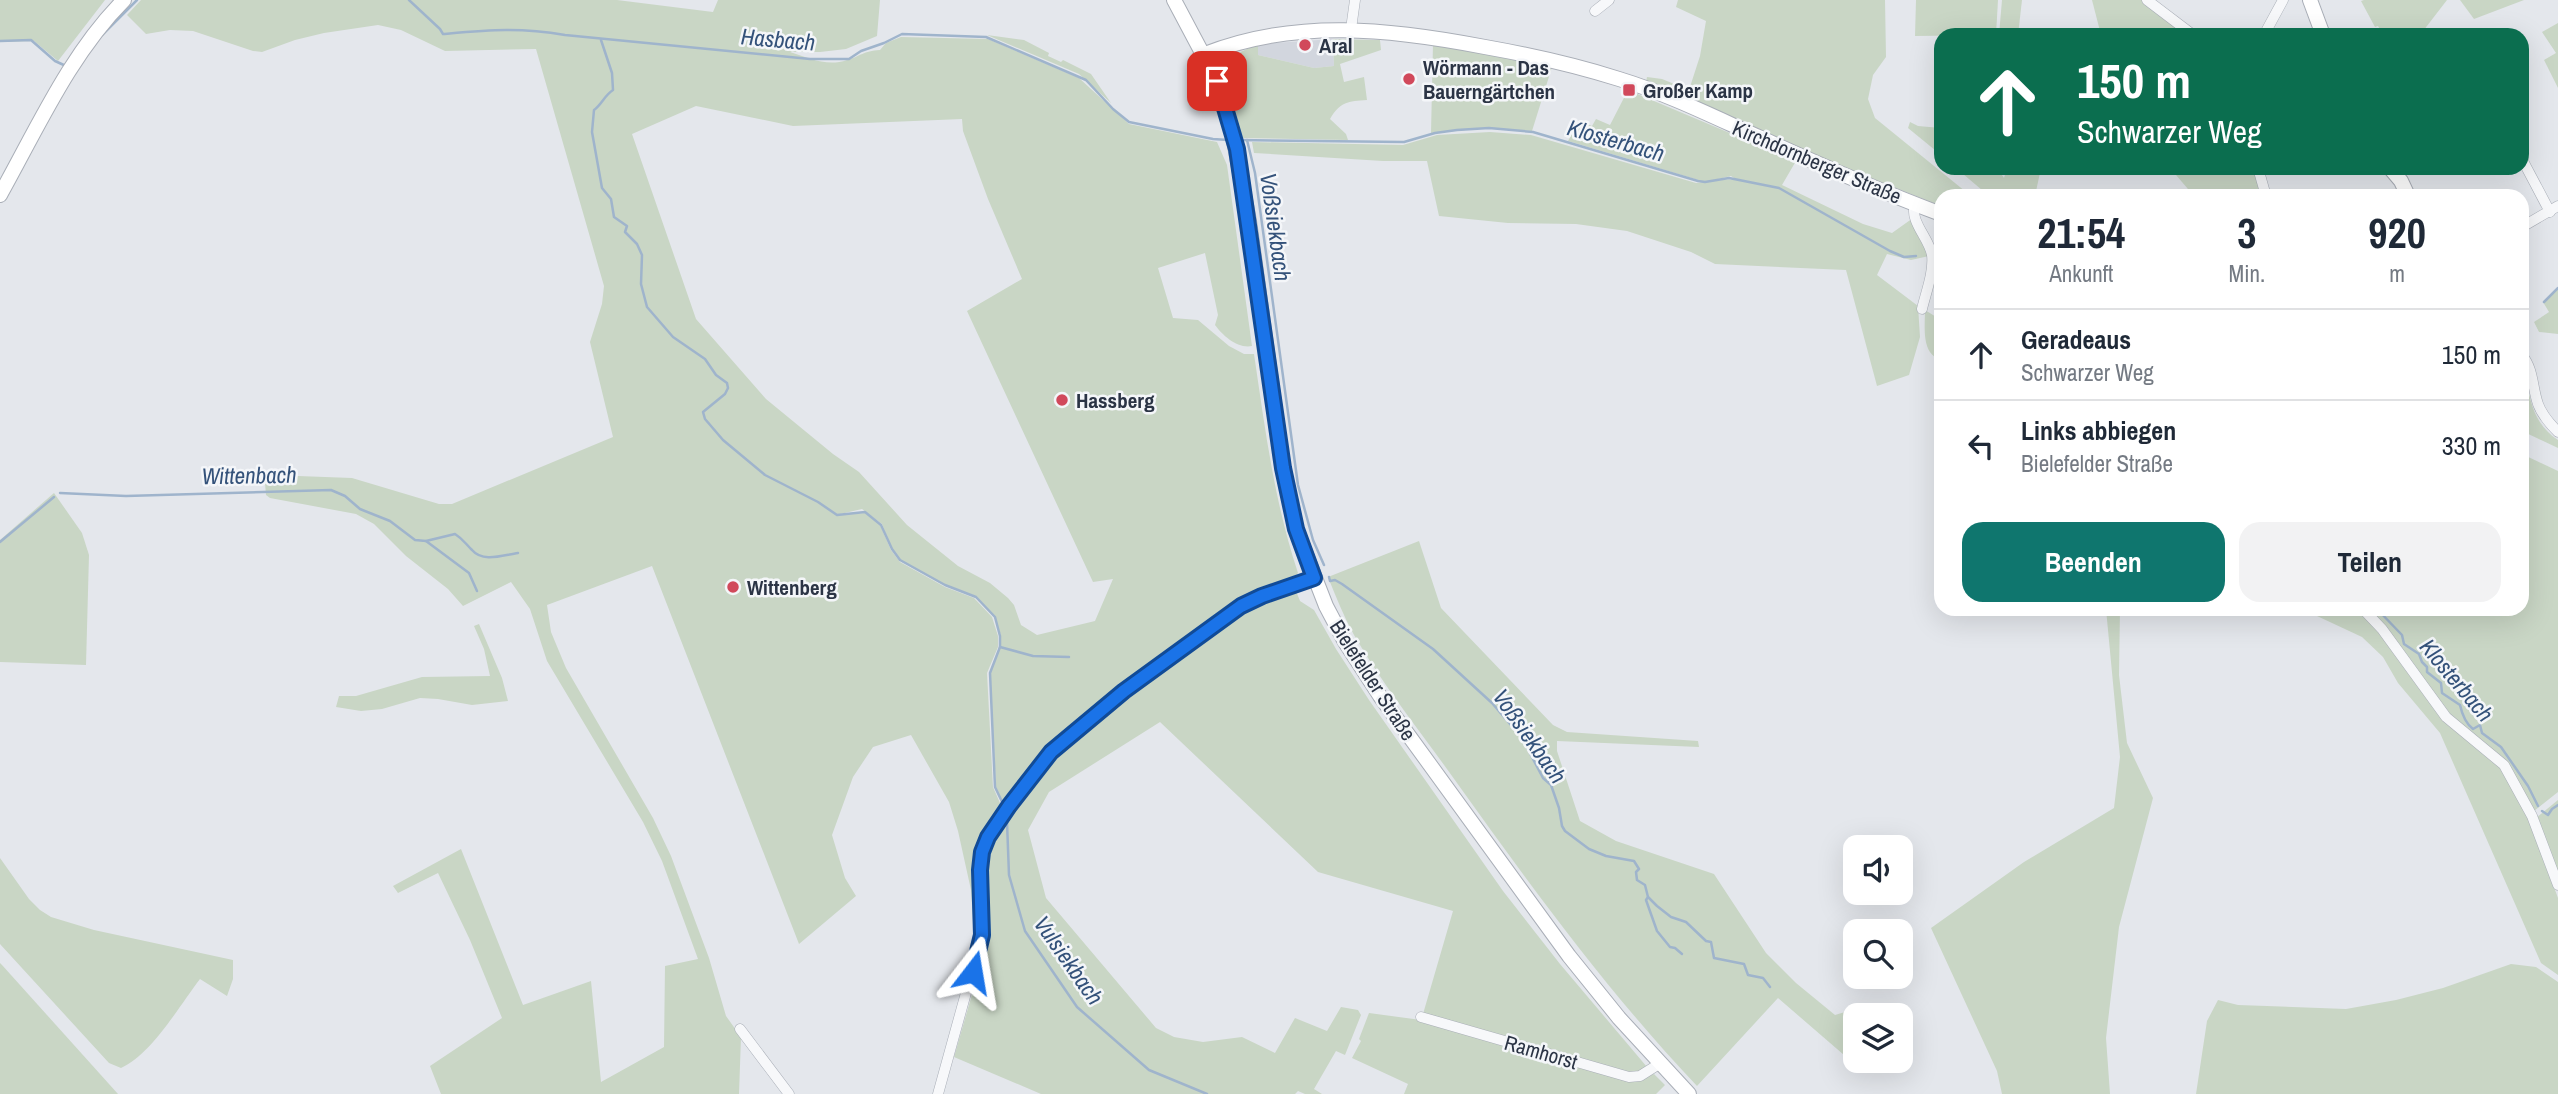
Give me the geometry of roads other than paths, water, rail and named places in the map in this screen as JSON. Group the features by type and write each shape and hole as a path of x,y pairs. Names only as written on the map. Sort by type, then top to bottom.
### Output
{"main road":[{"path":"0,195 73,67 95,33 124,0"},
{"name":"Bielefelder Straße","path":"1174,0 1217,81 1234,140 1283,468 1296,529 1314,578 1345,642 1381,696 1569,956 1659,1064 1689,1094"},
{"path":"2310,0 2320,28"},
{"name":"Kirchdornberger Straße","path":"1205,54 1235,42 1284,33 1351,29 1426,35 1553,61 1620,79 1934,211"}],"street":[{"path":"1351,29 1355,0"},
{"path":"1595,11 1609,0"},
{"path":"2147,0 2184,28"},
{"path":"2268,28 2283,0"},
{"path":"2529,170 2554,209 2529,223"},
{"path":"1915,204 1913,214 1931,253 1932,265 1922,309"},
{"path":"2529,370 2541,412 2558,432"},
{"path":"939,1094 961,1021 982,935 982,852 988,837 1009,806 1051,752 1124,691 1241,606 1314,578"},
{"path":"2370,616 2382,629 2445,717 2504,765 2532,816 2558,885"},
{"name":"Ramhorst","path":"1421,1017 1629,1076 1640,1076 1659,1064"},
{"path":"740,1029 789,1094"}],"waterway":[{"name":"Hasbach","path":"102,35 137,0"},
{"name":"Hasbach","path":"409,0 443,34 490,30 533,31 810,59 849,59 861,51 902,34 986,37 1086,80 1129,122 1228,140"},
{"name":"Hasbach","path":"0,41 31,40 55,61 66,66"},
{"name":"Vulsiekbach","path":"601,40 612,73 613,90 594,110 592,132 602,188 611,199 614,217 627,226 625,232 637,244 642,255 641,284 647,307 673,337 705,359 716,375 727,383 725,394 703,412 705,419 723,440 765,475 818,502 837,515 865,512 881,525 900,560 945,585 976,597 995,617 1000,636 1000,647 990,673 995,787 1004,806"},
{"name":"Klosterbach","path":"1238,140 1404,142 1457,130 1489,128 1533,132 1698,181 1729,178 1779,188 1890,251 1904,257 1916,256"},
{"name":"Voßsiekbach","path":"1247,140 1255,173 1298,485 1313,540 1324,565"},
{"path":"2544,302 2558,288"},
{"name":"Wittenbach","path":"60,493 126,496 331,490 345,496 360,509 390,521 415,540 426,541 455,534 482,556 518,553"},
{"name":"Wittenbach","path":"0,542 54,497"},
{"name":"Wittenbach","path":"426,541 469,573 477,591"},
{"name":"Voßsiekbach","path":"1329,577 1330,581 1335,580 1342,584 1433,649 1492,703 1522,738 1543,778 1551,785 1565,831 1589,849 1606,856 1634,861 1639,869 1636,872 1637,880 1645,885 1648,897 1657,906 1671,917 1686,922 1706,941 1711,942 1714,958 1744,964 1748,975 1763,978 1770,987"},
{"name":"Klosterbach","path":"2384,616 2402,635 2404,644 2419,654 2427,672 2441,683 2442,693 2460,705 2470,727 2473,729 2480,725 2482,733 2501,747 2528,786 2538,806"},
{"name":"Vulsiekbach","path":"1000,647 1033,656 1069,657"},
{"name":"Klosterbach","path":"2542,811 2548,815 2558,805"},
{"name":"Vulsiekbach","path":"1007,822 1009,875 1025,931 1077,1007 1149,1070 1207,1094"},
{"name":"Voßsiekbach","path":"1648,897 1646,900 1657,931 1670,947 1682,954"}],"place":[{"name":"Aral","path":"1305,45"},
{"name":"Wörmann - Das Bauerngärtchen","path":"1409,79"},
{"name":"Großer Kamp","path":"1629,90"},
{"name":"Hassberg","path":"1062,400"},
{"name":"Wittenberg","path":"733,587"}]}
